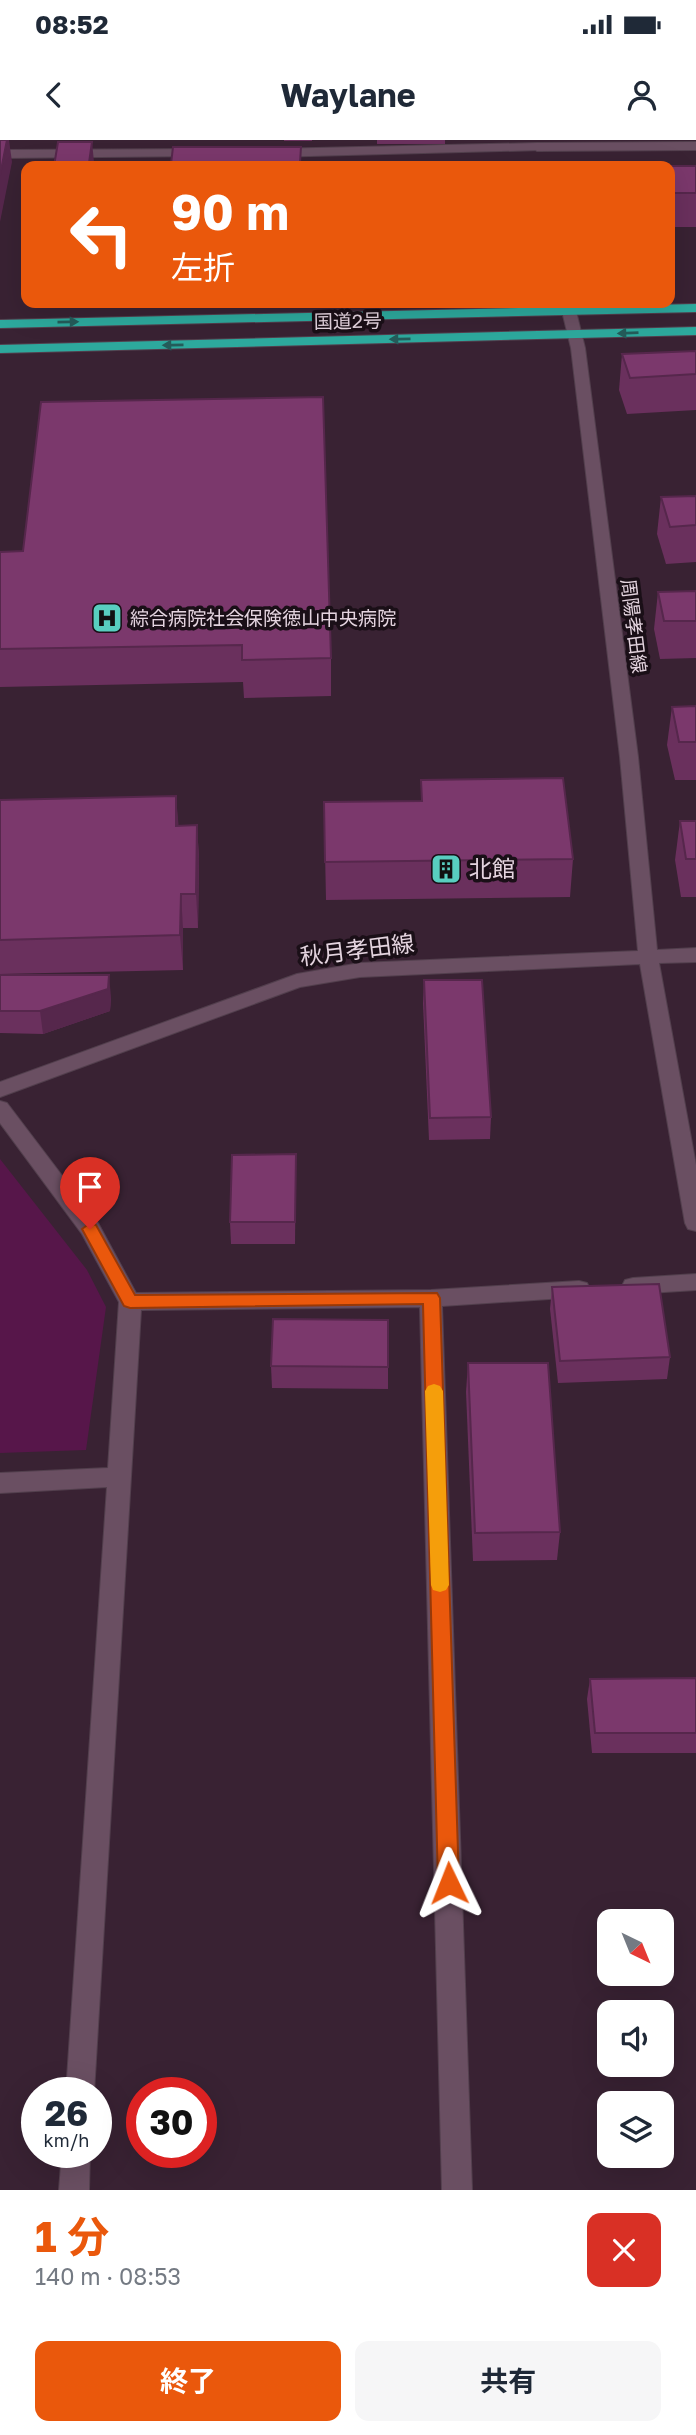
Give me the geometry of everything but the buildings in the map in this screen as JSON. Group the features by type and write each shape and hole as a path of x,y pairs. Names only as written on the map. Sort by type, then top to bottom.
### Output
{"highway":[{"name":"国道2号","path":"675,307 696,307"},
{"name":"国道2号","path":"0,324 535,308"},
{"name":"国道2号","path":"0,349 696,331"}],"street":[{"path":"266,149 696,146"},
{"path":"0,154 216,153"},
{"name":"周陽孝田線","path":"568,308 576,335 629,757 648,956 696,1223"},
{"name":"秋月孝田線","path":"0,1090 297,981 360,970 696,955"},
{"path":"0,1108 90,1229 130,1302 81,2077"},
{"path":"130,1302 431,1298 696,1282"},
{"path":"431,1298 457,2190"},
{"path":"0,1483 119,1477"},
{"path":"74,2190 75,2168"}],"shaded area":[{"path":"0,1159 87,1270 106,1307 86,1450 0,1453"}],"slow traffic":[{"path":"434,1391 440,1585"}],"place":[{"name":"綜合病院社会保険徳山中央病院","path":"107,618"},
{"name":"北館","path":"446,869"}],"route":[{"path":"90,1229 130,1302 431,1298 449,1883"}]}
